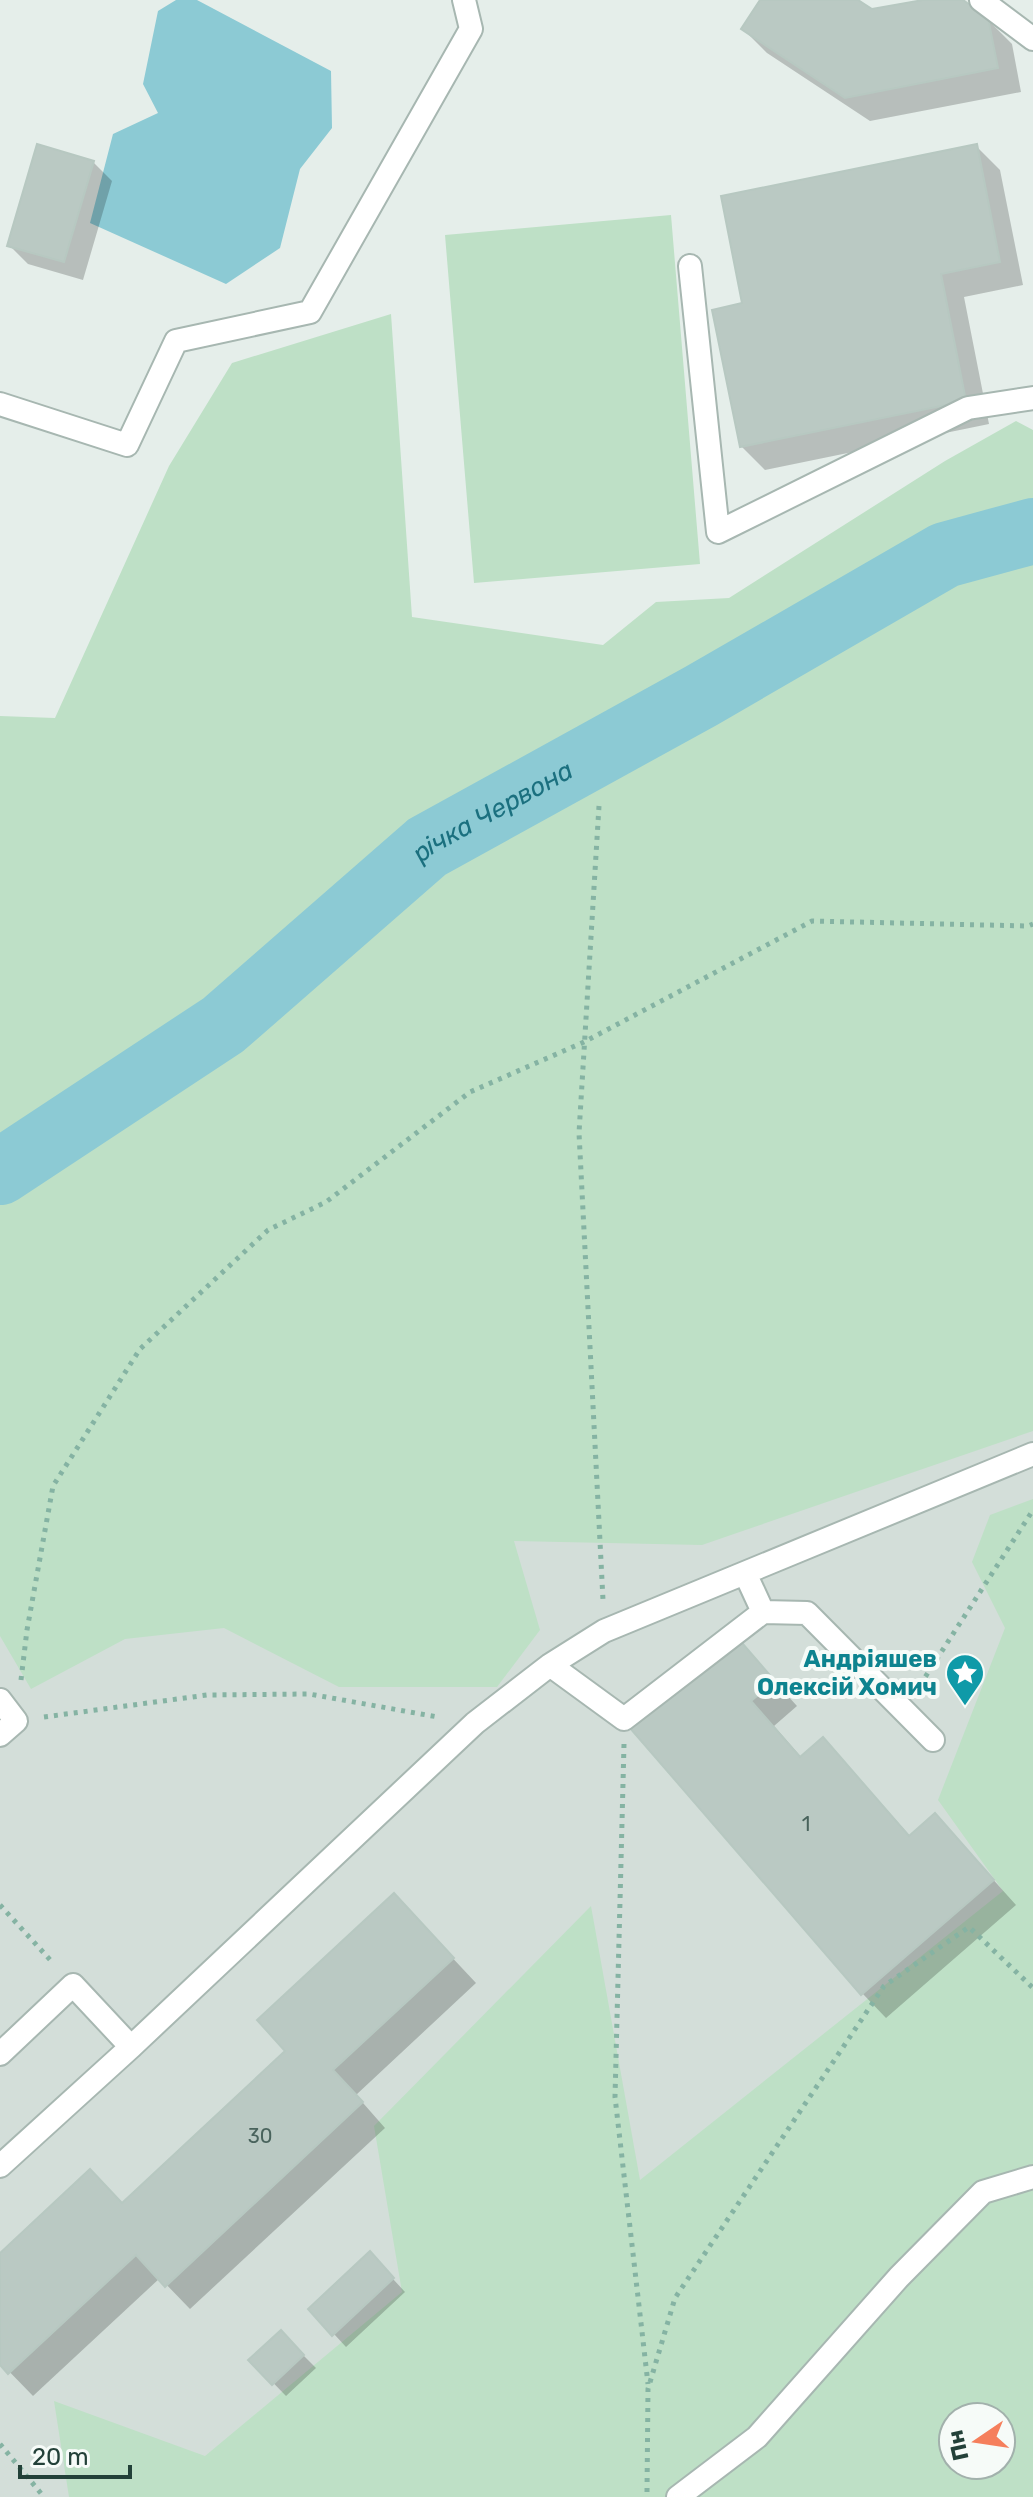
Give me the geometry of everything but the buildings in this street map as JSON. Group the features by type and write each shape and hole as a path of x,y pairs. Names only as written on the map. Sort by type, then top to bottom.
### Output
{"lane":[{"path":"0,404 127,445 176,341 310,312 471,29 464,0"},
{"path":"981,0 1033,39"},
{"path":"690,266 718,532 968,408 1033,398"},
{"path":"0,2166 475,1723 550,1665 604,1631 1033,1454"},
{"path":"745,1573 763,1612"},
{"path":"550,1665 624,1719 763,1612 807,1613 933,1740"},
{"path":"0,1700 8,1728"},
{"path":"0,2054 73,1985 131,2047"},
{"path":"678,2497 757,2437 899,2277 983,2192 1033,2177"}],"path":[{"path":"599,806 579,1133 604,1631"},
{"path":"475,1723 309,1694 207,1695 8,1728 53,1486 140,1349 268,1230 326,1202 470,1092 584,1042 812,921 1033,924"},
{"path":"904,1709 1033,1510"},
{"path":"624,1719 615,2097 648,2389 647,2497"},
{"path":"0,1905 73,1985"},
{"path":"648,2389 675,2298 884,1986 969,1927 1033,1988"},
{"path":"0,2444 44,2497"}],"shaded area":[{"path":"1033,1368 1033,2497 0,2497 0,1456"}],"green space":[{"path":"671,215 700,564 474,583 445,235"},
{"path":"391,314 412,617 603,645 656,602 729,598 945,461 1016,421 1033,430 1033,1431 702,1545 514,1541 540,1630 497,1687 339,1687 224,1628 125,1639 31,1689 0,1636 0,716 55,718 169,466 232,363"},
{"path":"1033,1499 1033,2497 69,2497 54,2401 205,2456 402,2292 374,2126 591,1906 640,2180 1003,1891 938,1800 1005,1628 972,1562 990,1515"}],"water":[{"path":"176,0 197,0 331,71 332,128 300,169 280,248 226,284 90,223 113,134 158,113 143,84 158,11"}],"waterway":[{"name":"річка Червона","path":"0,1172 223,1025 427,847 701,696 945,555 1033,531"}],"place":[{"name":"Андріяшев Олексій Хомич","path":"965,1707"}]}
